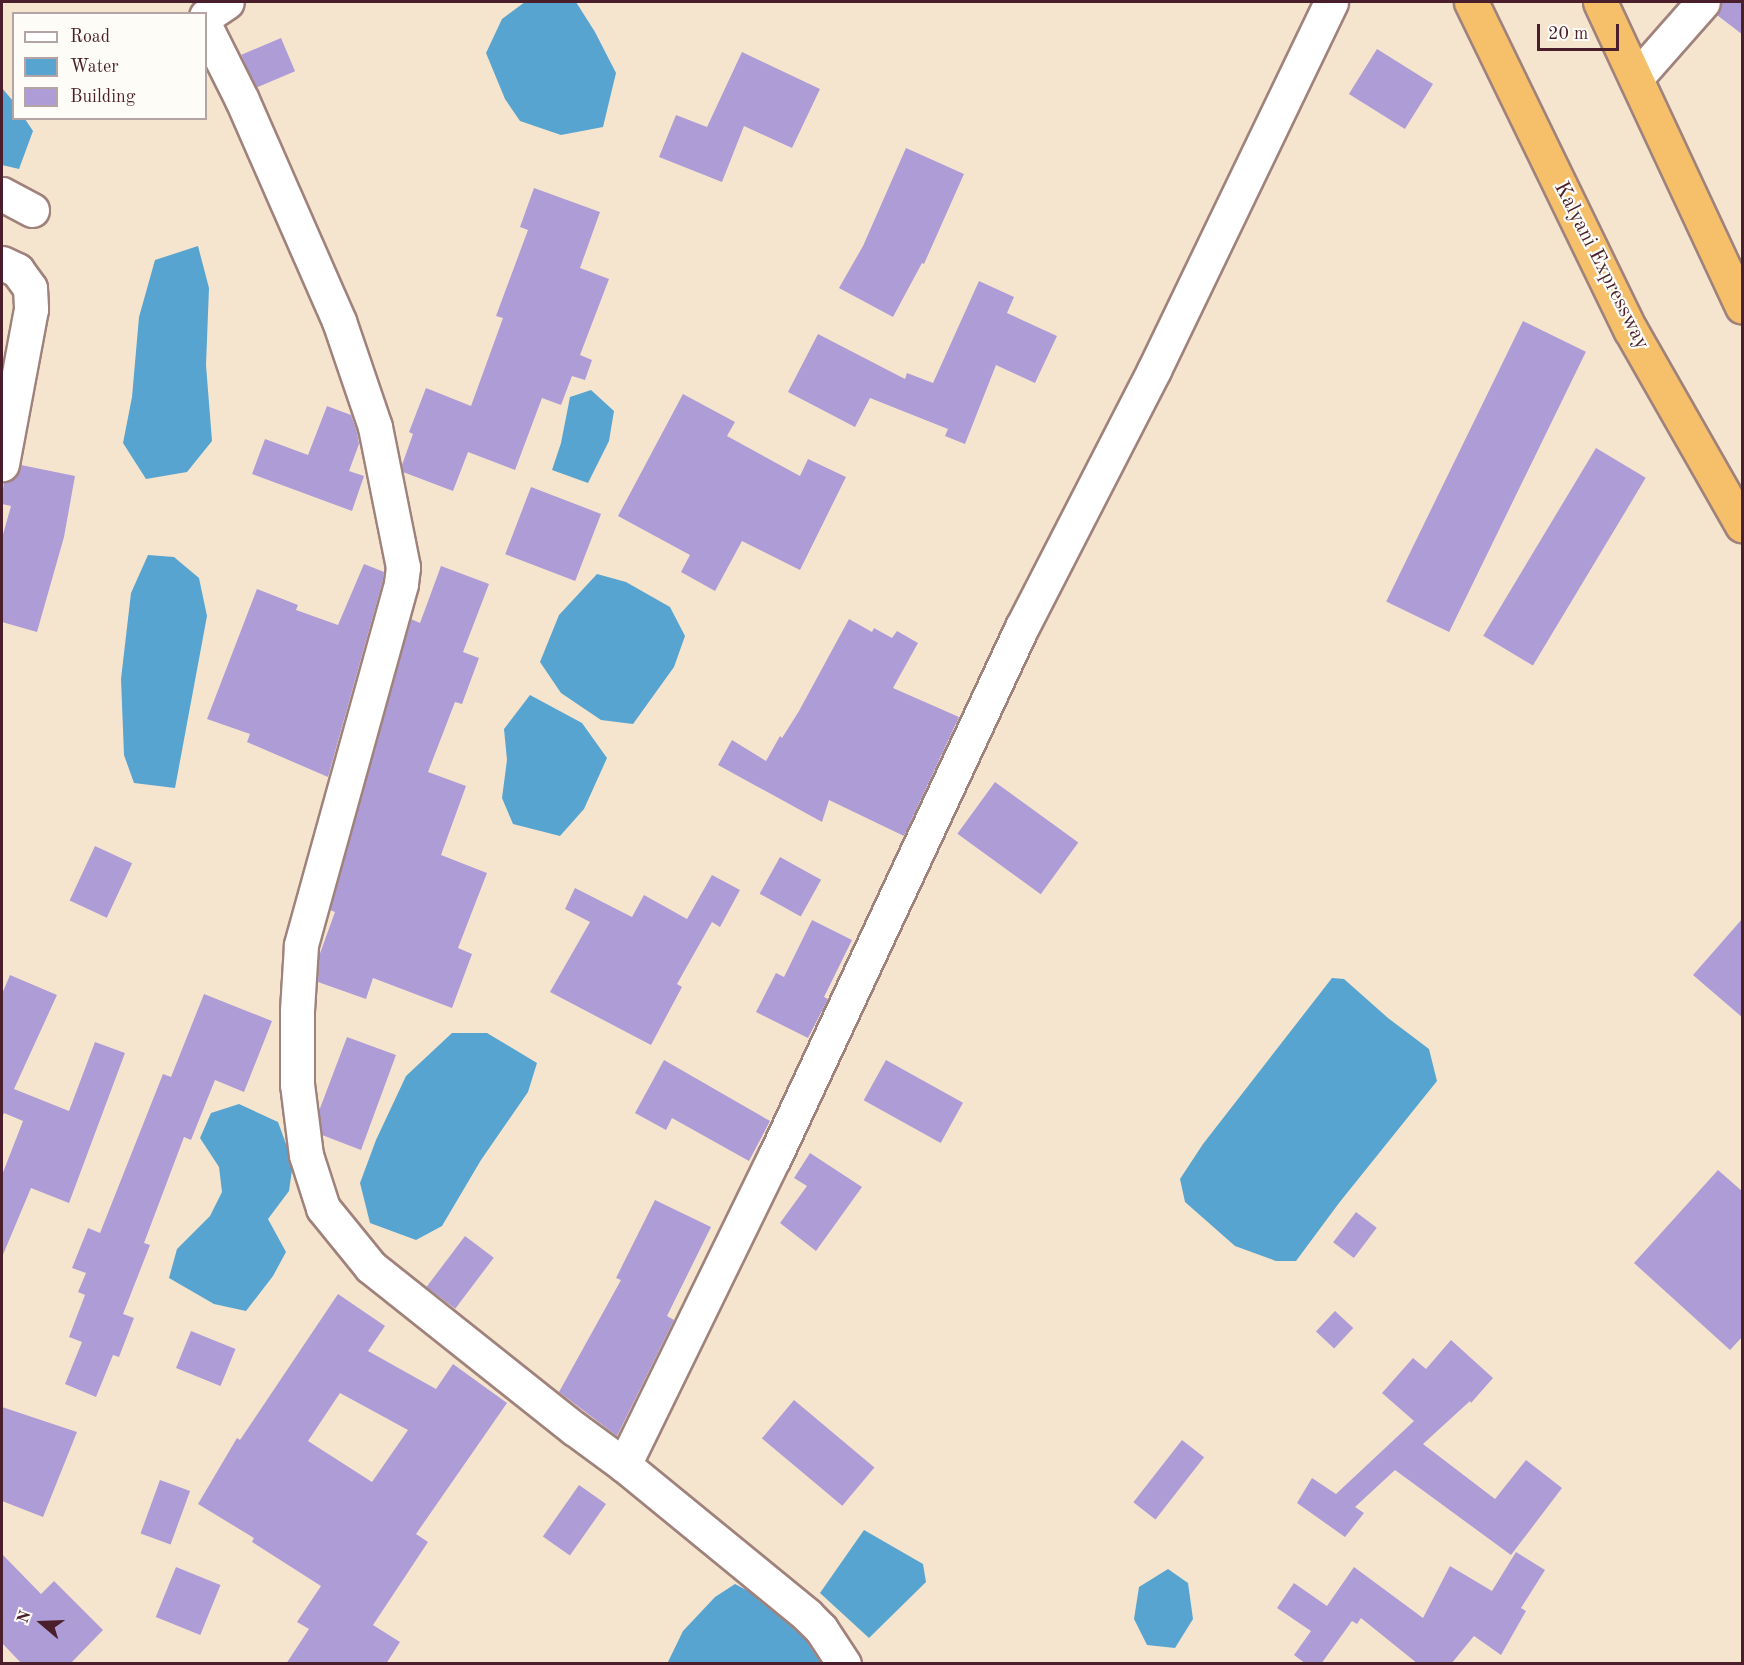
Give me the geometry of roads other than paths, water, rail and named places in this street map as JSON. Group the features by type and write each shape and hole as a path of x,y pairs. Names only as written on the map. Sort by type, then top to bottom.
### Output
{"highway":[{"name":"Kalyani Expressway","path":"1471,2 1630,329 1743,525"},
{"path":"1600,2 1743,307"}],"street":[{"path":"207,15 227,2"},
{"path":"624,1465 774,1158 1022,627 1154,370 1331,2"},
{"path":"1636,78 1703,2"},
{"path":"207,30 242,100 339,321 375,427 403,567 401,584 301,945 297,1011 297,1084 306,1155 323,1208 371,1267 575,1430 624,1465 807,1615 821,1629 844,1664"},
{"path":"2,194 32,210"},
{"path":"2,263 17,270 30,288 31,309 2,464"}],"water":[{"path":"525,2 576,2 595,32 616,73 603,127 561,135 520,121 505,99 486,53 502,19"},
{"path":"2,88 12,100 12,120 26,120 33,131 19,169 2,165"},
{"path":"198,246 209,288 206,365 212,441 187,472 146,479 123,443 132,397 139,317 155,260"},
{"path":"591,390 614,411 609,441 588,483 552,470 561,443 570,397"},
{"path":"148,555 174,557 199,578 207,616 175,788 134,783 124,755 121,679 131,593"},
{"path":"597,574 626,582 670,607 685,636 674,667 633,724 601,720 561,693 540,662 559,615"},
{"path":"530,695 582,723 607,758 584,809 560,836 513,824 502,798 507,760 504,729"},
{"path":"1332,978 1344,979 1388,1018 1429,1049 1437,1081 1339,1203 1296,1261 1276,1261 1235,1246 1185,1202 1180,1179 1203,1144"},
{"path":"452,1033 487,1033 537,1063 528,1092 481,1160 442,1226 416,1240 370,1223 360,1183 376,1140 406,1076"},
{"path":"239,1104 278,1122 293,1163 289,1191 268,1219 286,1252 273,1276 246,1311 214,1304 169,1278 177,1249 210,1216 222,1192 219,1167 200,1138 211,1113"},
{"path":"864,1530 923,1564 926,1582 869,1638 820,1593"},
{"path":"1168,1569 1188,1583 1193,1619 1175,1648 1147,1645 1134,1619 1139,1587"},
{"path":"735,1584 787,1612 821,1663 667,1664 683,1631 715,1597"}]}
